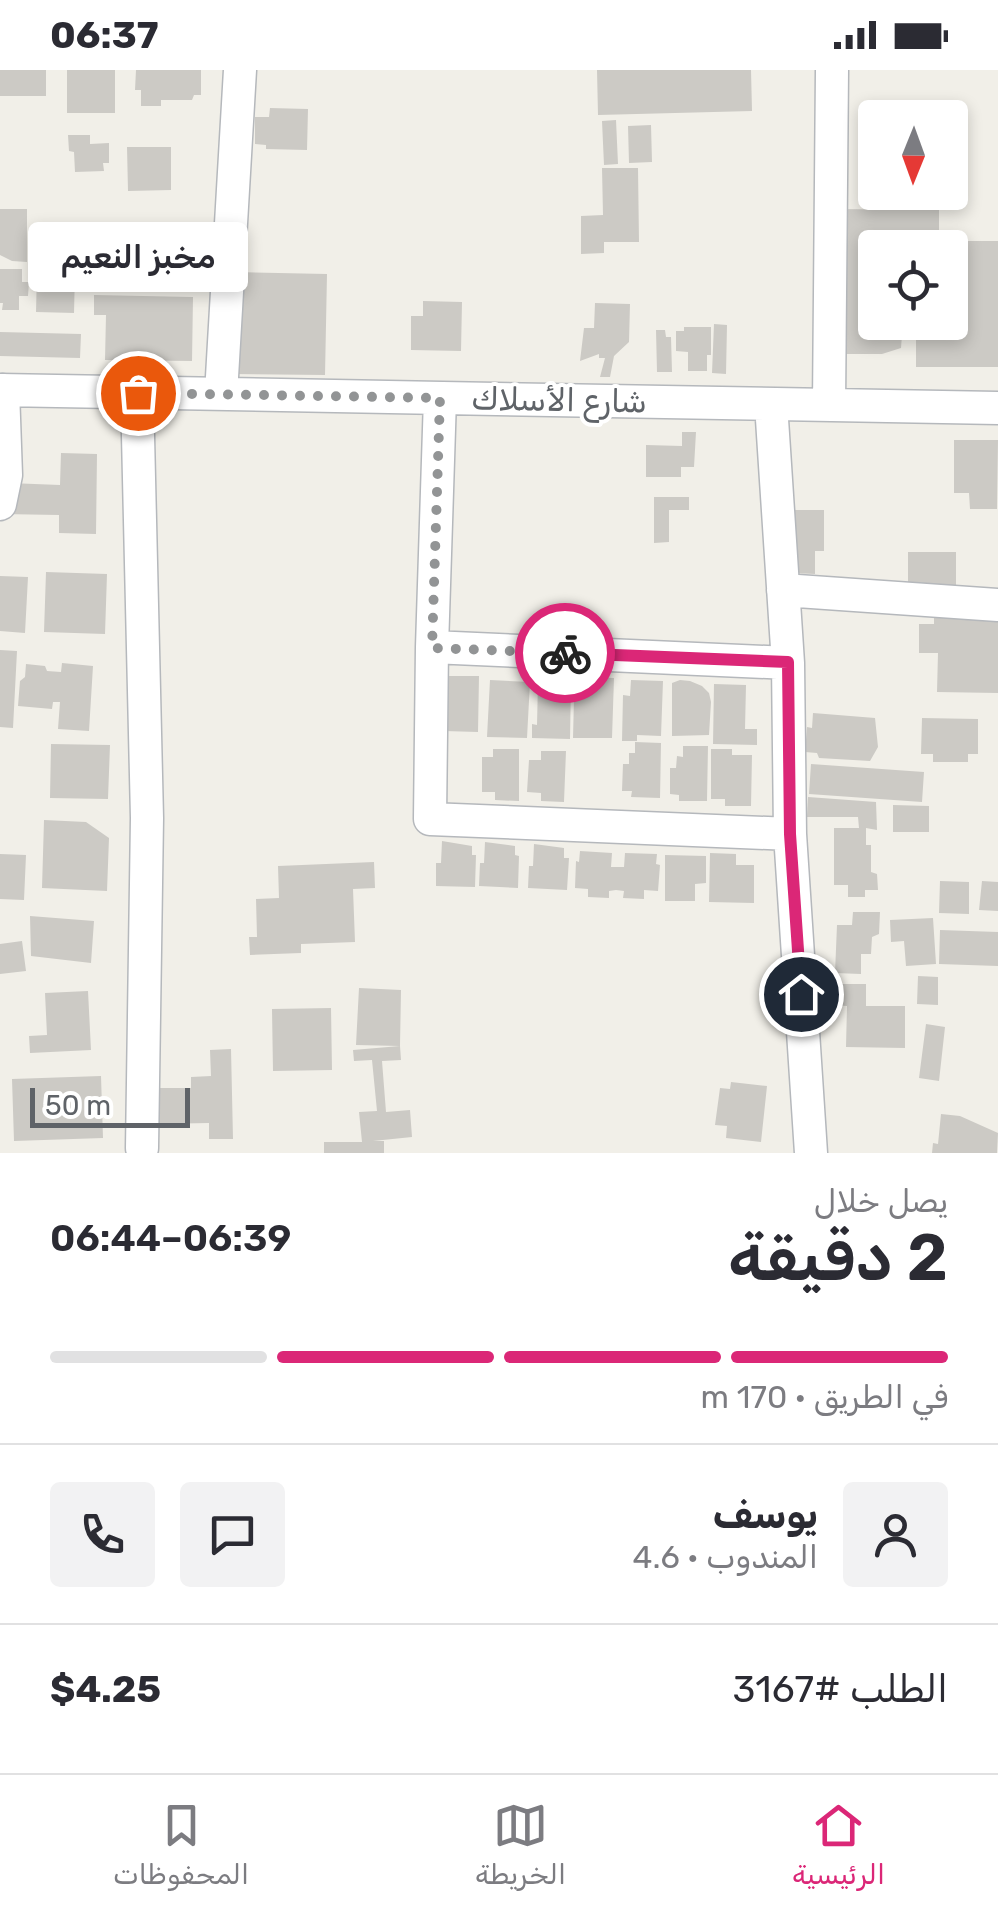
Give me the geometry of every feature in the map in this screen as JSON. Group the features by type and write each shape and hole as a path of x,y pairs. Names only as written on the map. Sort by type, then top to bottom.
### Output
{"street":[{"path":"221,394 240,70"},
{"path":"829,405 832,70"},
{"path":"0,504 6,475 2,390"},
{"name":"شارع الأسلاك","path":"2,390 998,408"},
{"path":"138,393 148,818 142,1148"},
{"path":"440,398 430,819 790,834"},
{"path":"771,404 788,662 790,834 811,1153"},
{"path":"784,590 998,605"},
{"path":"432,648 788,662"}],"building":[{"path":"0,70 46,70 46,96 0,96"},
{"path":"67,70 115,70 115,113 67,113"},
{"path":"136,70 201,70 201,95 194,95 192,100 161,100 161,106 141,106 141,90 135,90"},
{"path":"597,70 751,70 752,111 598,115"},
{"path":"270,108 308,109 307,150 266,149 266,145 255,144 255,117 269,117"},
{"path":"616,120 618,164 604,165 602,121"},
{"path":"651,125 652,162 629,163 628,126"},
{"path":"68,135 90,135 90,144 109,143 109,163 103,163 104,171 75,172"},
{"path":"127,147 171,147 171,190 128,191"},
{"path":"602,168 638,168 639,242 604,242 604,253 581,254 581,216 603,215"},
{"path":"0,209 27,209 27,262 0,255"},
{"path":"835,209 939,210 939,230 858,230 858,340 902,340 901,348 882,354 835,354"},
{"path":"165,231 166,284 121,285 121,253 132,252 135,232"},
{"path":"968,241 998,241 998,367 916,367 916,340 968,340"},
{"path":"0,269 22,269 22,282 29,282 28,296 19,296 19,310 2,310"},
{"path":"37,271 75,272 74,313 36,312"},
{"path":"233,272 327,274 325,375 231,374"},
{"path":"94,295 193,297 192,361 105,360 106,315 94,315"},
{"path":"423,301 462,302 461,351 411,350 411,316 423,316"},
{"path":"595,303 630,304 629,342 614,356 610,377 600,377 605,358 599,358 599,354 580,361 584,328 594,328"},
{"path":"714,324 727,325 726,374 712,373"},
{"path":"684,327 711,327 707,371 688,371 688,352 676,351 676,331 684,331"},
{"path":"656,330 665,330 666,337 671,337 672,372 657,372"},
{"path":"0,332 81,334 80,358 0,356"},
{"path":"682,432 696,432 694,467 681,467 681,477 646,477 646,445 682,446"},
{"path":"954,440 998,440 997,509 970,509 969,493 954,493"},
{"path":"61,453 97,454 96,534 59,533 59,515 1,514 9,483 60,485"},
{"path":"654,497 689,497 689,510 669,510 669,542 654,543"},
{"path":"794,510 824,510 824,551 815,551 815,574 792,573"},
{"path":"908,552 956,552 956,588 908,588"},
{"path":"46,572 107,574 105,634 44,632"},
{"path":"0,576 28,577 25,633 0,631"},
{"path":"934,616 998,617 998,693 937,692 938,653 919,653 919,624 934,624"},
{"path":"0,650 17,651 13,728 0,727"},
{"path":"62,663 93,666 89,731 58,729 60,702 53,702 52,709 18,706 26,664 61,672"},
{"path":"444,676 479,676 478,732 444,731"},
{"path":"585,677 614,678 612,738 573,738 574,698 584,699"},
{"path":"490,680 530,682 527,738 487,737"},
{"path":"631,680 663,681 661,736 637,735 637,741 622,741 623,695 630,696"},
{"path":"680,680 702,686 709,693 709,735 672,736 672,683"},
{"path":"538,682 571,683 570,739 532,738 532,724 537,725"},
{"path":"714,684 746,685 745,729 757,729 757,745 713,744"},
{"path":"813,713 875,718 878,747 870,761 819,758 817,753 805,752 807,727 812,728"},
{"path":"922,718 978,719 978,754 968,754 968,762 933,762 933,754 921,754"},
{"path":"635,742 661,743 660,798 631,797 632,791 622,791 623,764 629,764 629,753 635,753"},
{"path":"51,744 110,745 108,799 50,798"},
{"path":"683,746 708,746 707,801 679,801 679,795 670,794 670,768 676,768 677,756 683,757"},
{"path":"493,749 519,749 519,801 495,800 495,792 482,792 482,757 493,757"},
{"path":"711,749 732,749 732,755 752,755 751,806 725,806 725,799 711,799"},
{"path":"541,751 566,751 564,802 541,801 541,793 527,792 529,760 541,760"},
{"path":"811,764 924,772 922,802 809,794"},
{"path":"808,797 876,802 877,830 866,828 866,845 871,845 871,872 877,874 878,890 865,890 865,897 848,897 848,885 834,885 834,828 859,828 858,817 807,817"},
{"path":"893,805 929,806 929,832 893,832"},
{"path":"44,820 86,822 109,838 107,891 42,888"},
{"path":"442,841 472,846 472,855 476,855 475,887 436,886 436,863 441,863"},
{"path":"485,842 515,846 515,855 519,856 518,888 479,886"},
{"path":"534,844 564,848 564,858 569,858 567,890 528,888"},
{"path":"580,851 612,853 611,867 624,867 625,853 657,854 658,891 644,890 644,899 623,898 624,891 616,890 609,891 609,898 588,897 588,889 575,888"},
{"path":"710,853 736,854 736,865 754,865 754,903 709,902"},
{"path":"0,854 26,855 24,900 0,899"},
{"path":"665,855 706,856 706,883 695,884 695,901 665,901"},
{"path":"374,862 375,888 353,889 355,942 301,944 301,953 250,955 249,937 257,937 256,899 279,898 278,866"},
{"path":"940,881 969,882 969,914 939,913"},
{"path":"982,881 998,882 998,911 979,910"},
{"path":"853,912 880,912 879,934 872,937 871,954 861,954 861,974 835,973 837,925 852,925"},
{"path":"30,916 94,921 91,963 31,956"},
{"path":"933,918 936,964 906,966 904,941 891,942 890,920"},
{"path":"940,930 998,932 998,966 939,964"},
{"path":"22,941 26,971 0,974 0,944"},
{"path":"918,976 938,977 938,1005 917,1004"},
{"path":"832,984 866,984 866,1006 905,1006 905,1048 846,1047 847,1006 832,1005"},
{"path":"359,988 401,990 400,1046 356,1045"},
{"path":"88,991 91,1050 30,1053 29,1036 47,1035 45,993"},
{"path":"331,1008 332,1070 273,1071 272,1009"},
{"path":"926,1024 945,1027 939,1081 919,1078"},
{"path":"400,1046 401,1060 382,1061 386,1112 410,1110 412,1137 373,1141 384,1141 384,1153 324,1153 324,1142 362,1142 359,1112 377,1111 372,1060 354,1061 353,1050"},
{"path":"231,1049 233,1139 209,1139 209,1123 158,1124 157,1088 191,1088 191,1077 211,1076 210,1050"},
{"path":"101,1076 103,1138 14,1141 12,1079"},
{"path":"731,1082 767,1086 761,1142 726,1138 727,1126 715,1125 720,1088 730,1089"},
{"path":"941,1114 960,1116 998,1133 997,1153 932,1153 933,1143 938,1144"}],"way so far":[{"path":"138,393 440,398 432,648 565,653"}],"place":[{"name":"مخبز النعيم","path":"138,393"}],"route":[{"path":"565,653 788,662 790,834 801,994"}]}
